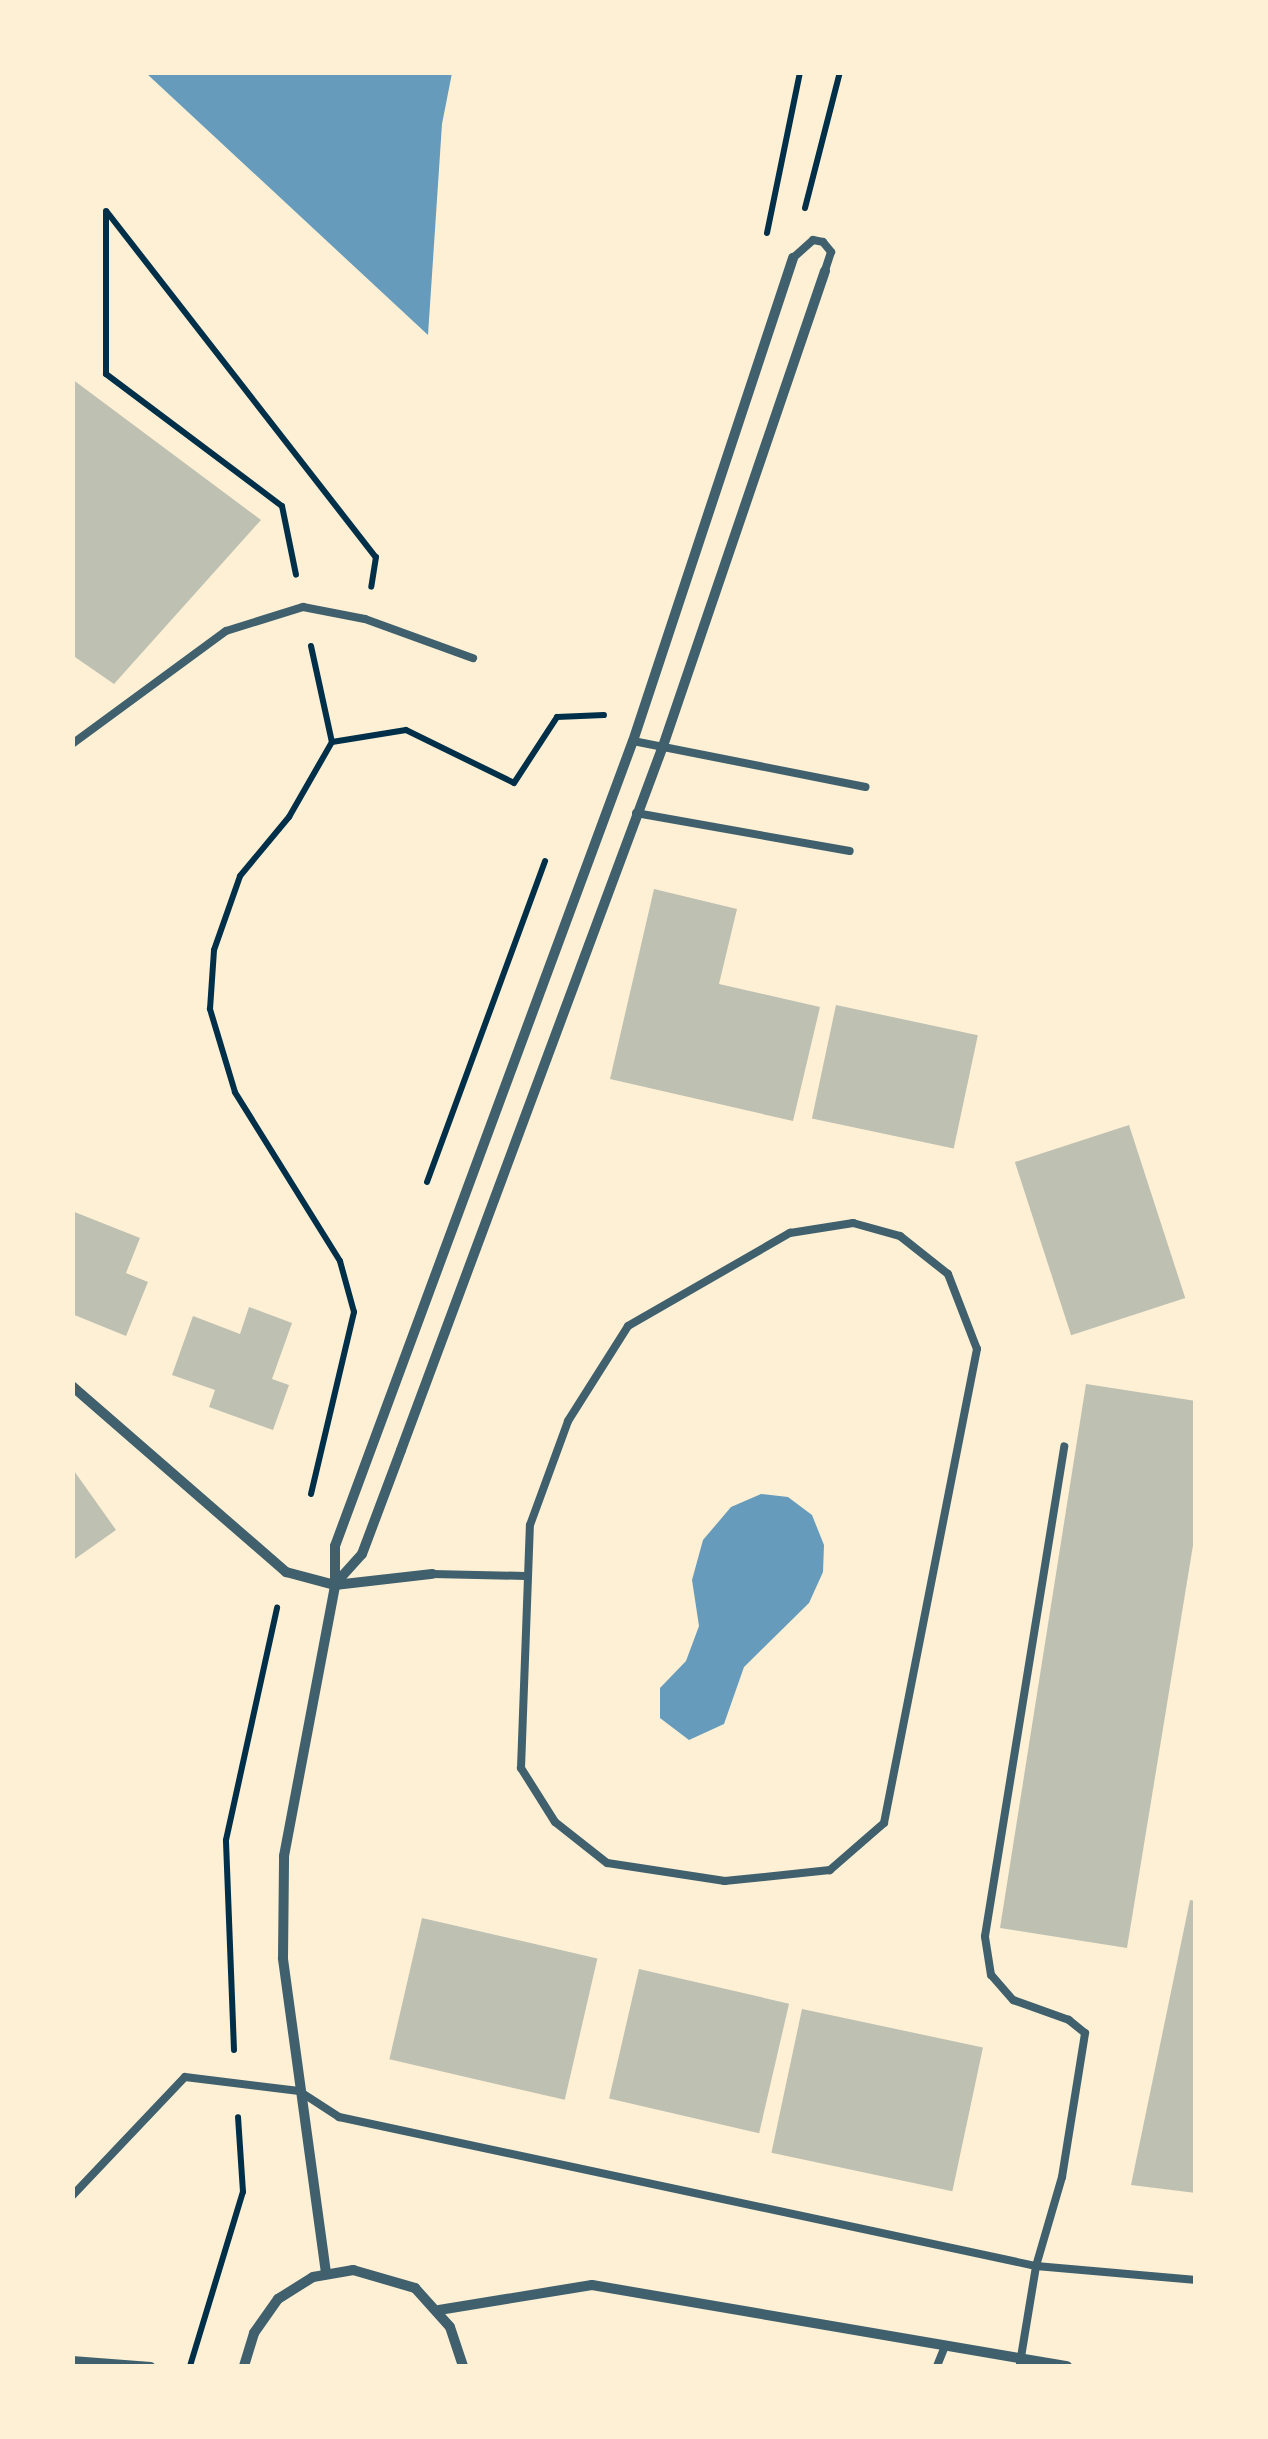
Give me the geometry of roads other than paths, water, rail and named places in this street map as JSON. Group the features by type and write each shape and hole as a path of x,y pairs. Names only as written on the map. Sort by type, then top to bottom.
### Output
{"street":[{"path":"326,2273 283,1958 284,1856 334,1585 335,1546 633,741 793,258"},
{"path":"334,1585 362,1554 663,746 825,271"},
{"path":"72,1386 286,1572 334,1585 432,1574"},
{"path":"244,2366 268,2309 326,2273 367,2270 394,2277 439,2310 463,2366"},
{"path":"439,2310 592,2285 1020,2363 1067,2366"}],"lane":[{"path":"793,258 813,240 823,242 831,252 825,271"},
{"path":"72,744 226,631 303,607 365,619 473,658"},
{"path":"633,741 865,787"},
{"path":"636,813 850,851"},
{"path":"853,1223 900,1236 948,1274 977,1349 915,1677 884,1823 830,1870 725,1881 608,1863 555,1822 522,1768 524,1576 530,1525 568,1421 628,1326 790,1233 837,1225 853,1223"},
{"path":"1020,2363 1036,2266 1062,2177 1085,2034 1070,2020 1013,2000 991,1975 985,1936 1064,1446"},
{"path":"432,1574 524,1576"},
{"path":"72,2196 185,2078 300,2091 339,2117 1036,2266 1196,2280"},
{"path":"937,2366 944,2349"},
{"path":"72,2360 151,2366"}],"water":[{"path":"146,73 452,73 442,124 428,335"},
{"path":"761,1494 788,1497 812,1515 824,1545 823,1572 809,1603 744,1667 724,1724 689,1740 660,1718 660,1688 686,1661 699,1626 692,1580 703,1540 731,1507"}]}
